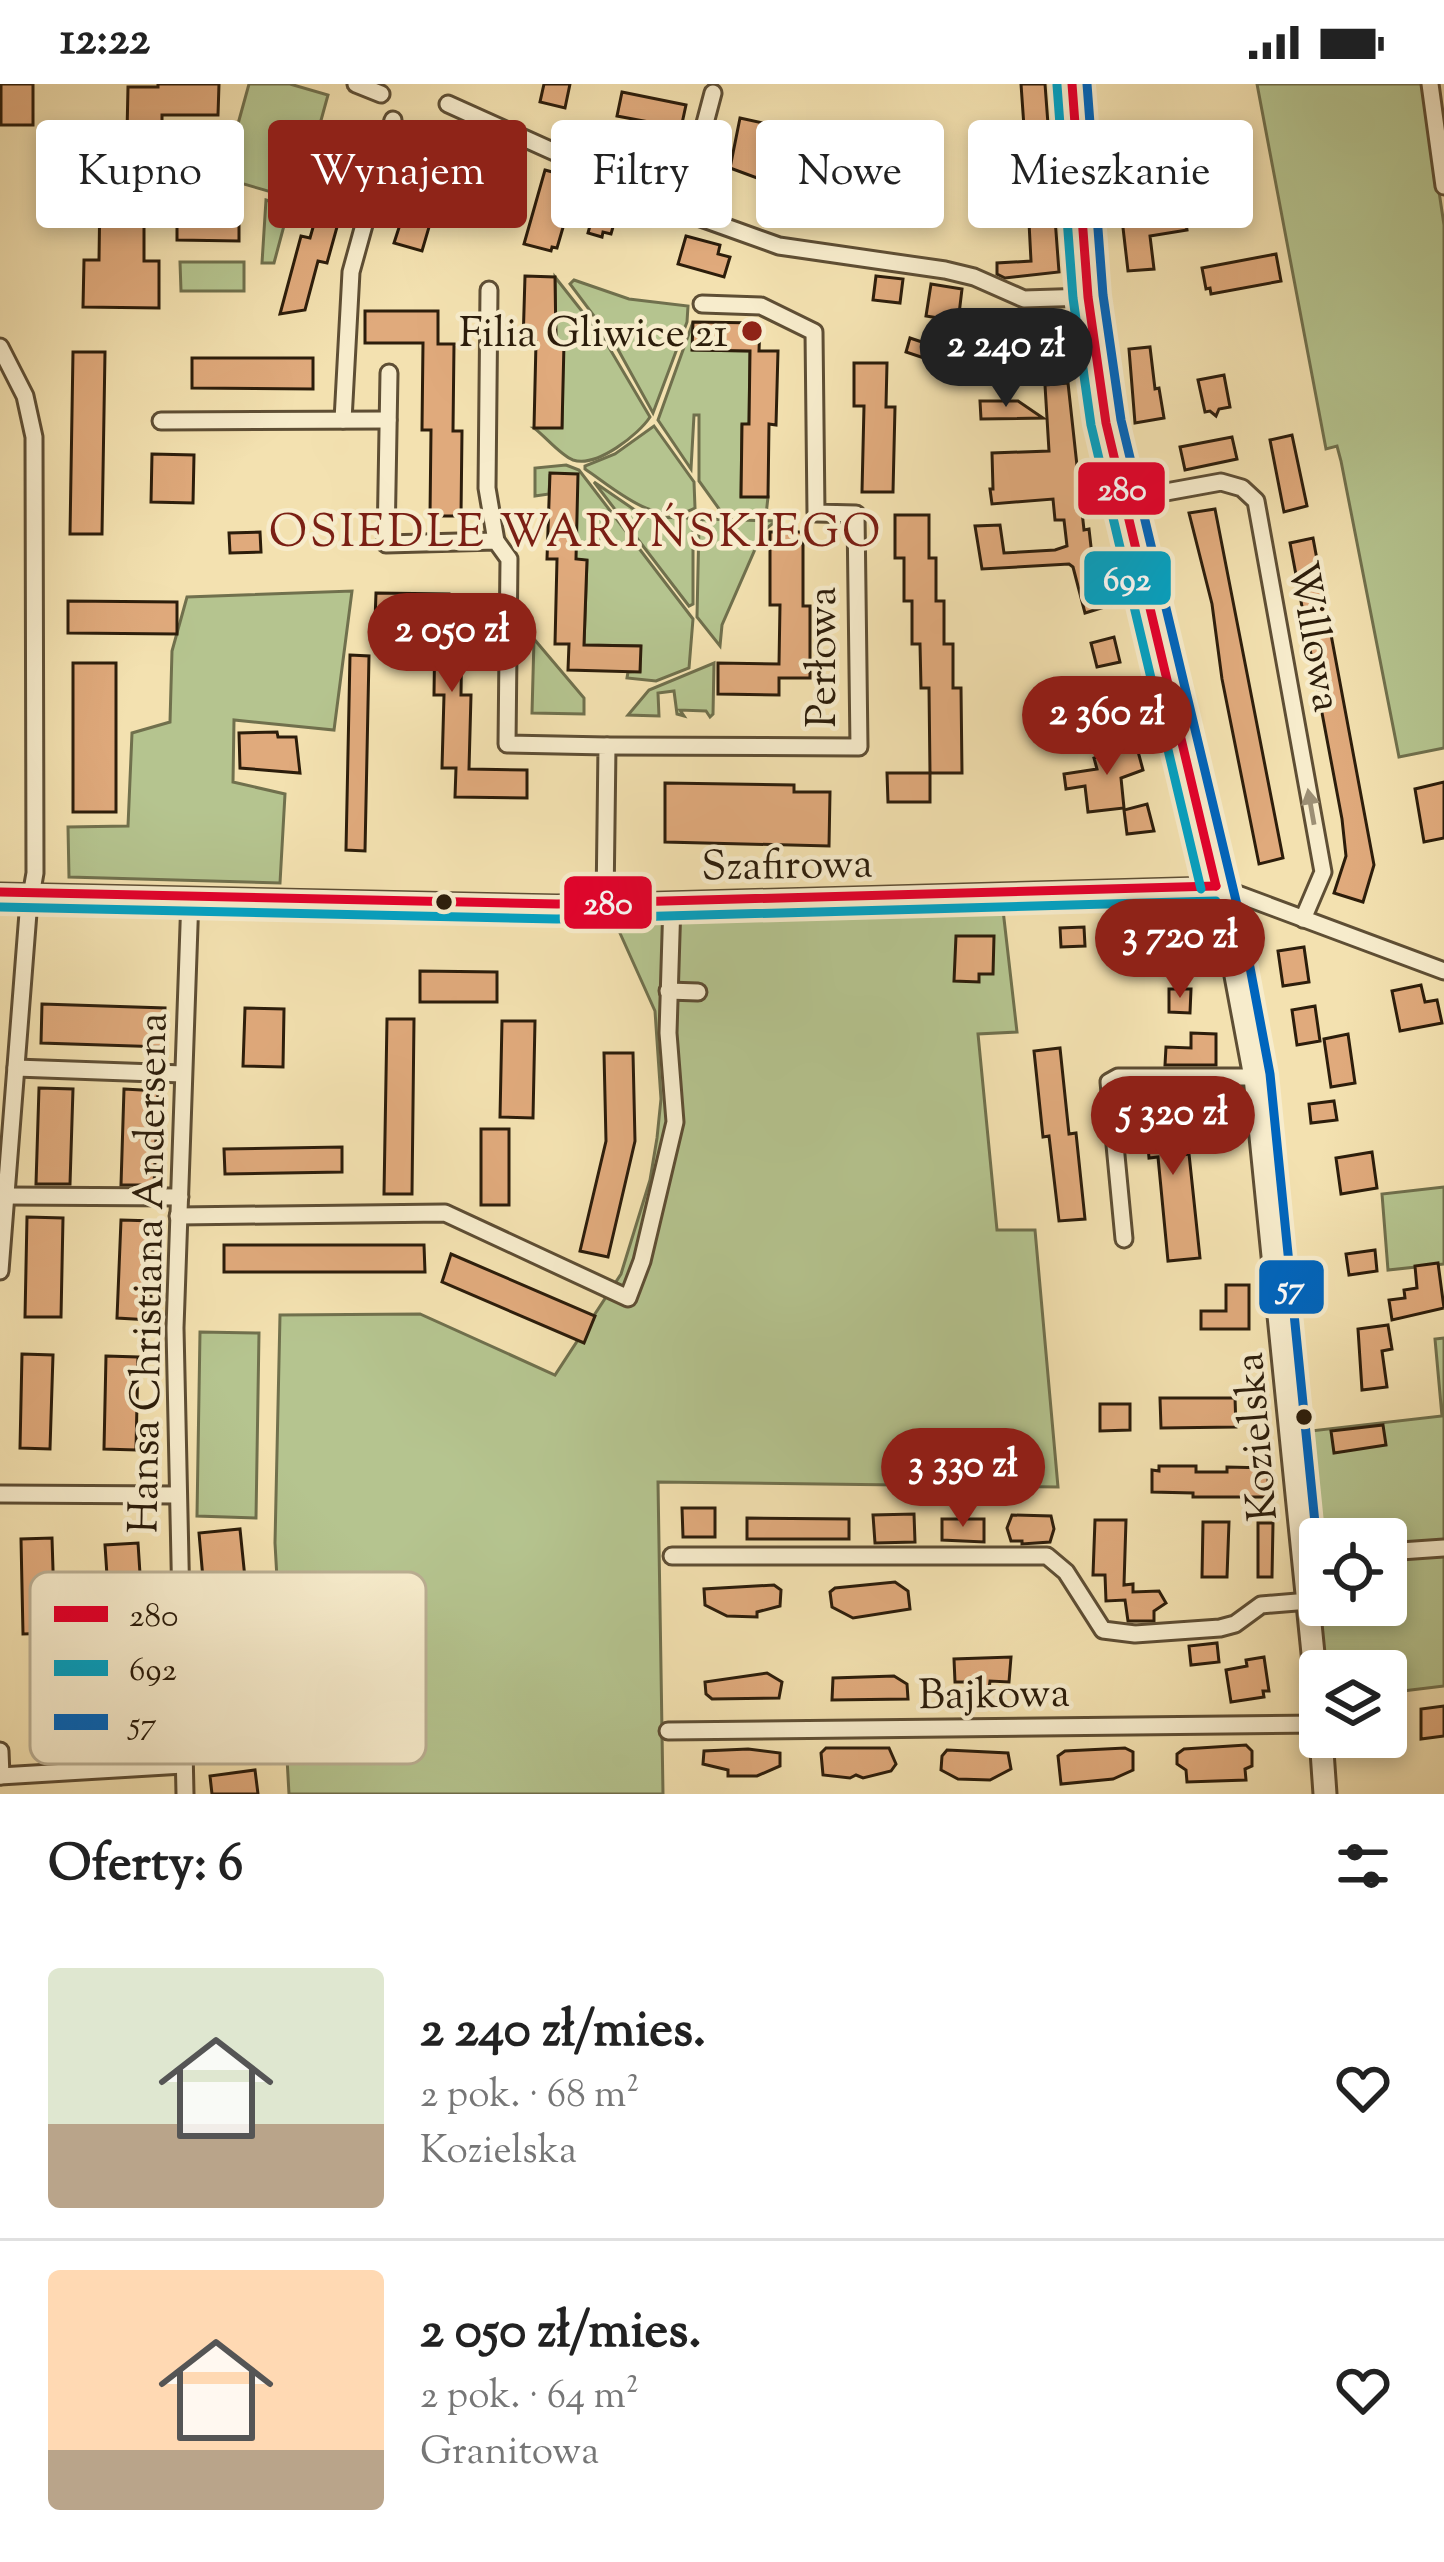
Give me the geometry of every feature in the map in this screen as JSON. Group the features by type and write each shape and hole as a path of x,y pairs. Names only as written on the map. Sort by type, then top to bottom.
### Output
{"street":[{"path":"356,84 381,94"},
{"name":"Kozielska","path":"1072,84 1098,377 1122,500 1216,886 1256,1077 1307,1518"},
{"path":"1430,84 1444,186"},
{"path":"706,120 713,93"},
{"path":"448,104 551,151"},
{"path":"343,420 351,272 363,228"},
{"path":"730,228 778,246 945,270 1024,298 1088,297"},
{"path":"489,290 488,488 496,541 509,559 507,744 608,746 605,904"},
{"name":"Perłowa","path":"608,746 859,747 856,514 816,513 814,332 761,305 702,304"},
{"path":"0,347 25,396 34,437 36,856 0,1271"},
{"path":"389,373 386,544 496,541"},
{"path":"161,421 388,420"},
{"name":"Willowa","path":"1122,500 1222,482 1242,488 1256,501 1323,872 1303,919"},
{"path":"1216,886 1444,971"},
{"name":"Szafirowa","path":"0,892 605,904 1216,886"},
{"name":"Hansa Christiana Andersena","path":"179,1572 178,1216 190,896"},
{"path":"178,1216 446,1213 628,1298 675,1122 668,991 671,902"},
{"path":"668,991 698,992"},
{"path":"16,1068 183,1074"},
{"path":"1124,1239 1109,1082 1118,1078 1256,1077"},
{"path":"7,1196 180,1197"},
{"path":"0,1494 177,1496"},
{"path":"1407,1551 1444,1548"},
{"path":"672,1556 1048,1556 1066,1572 1095,1624 1114,1634 1220,1628 1235,1624 1261,1605 1299,1602"},
{"name":"Bajkowa","path":"668,1731 1299,1723"},
{"path":"0,1751 0,1776 183,1765"},
{"path":"1322,1758 1325,1794"},
{"name":"Hansa Christiana Andersena","path":"183,1765 185,1794"}],"green space":[{"path":"249,84 290,84 328,95 321,120 268,120 268,191 244,184 244,120 239,120"},
{"path":"1257,84 1423,84 1444,225 1444,748 1399,757 1341,461 1337,446 1326,449"},
{"path":"266,200 268,228 283,228 274,263 262,263"},
{"path":"180,262 244,262 244,291 181,291"},
{"path":"555,277 604,339 650,417 616,448 594,459 568,458 534,428 562,427 563,343 556,343"},
{"path":"574,280 629,299 688,306 687,322 653,413 615,344 570,284"},
{"path":"693,322 693,350 750,351 741,496 768,497 766,515 722,513 699,481 699,415 694,415 691,469 658,420"},
{"path":"654,426 694,482 695,508 666,514 651,510 585,469"},
{"path":"566,465 579,470 693,619 689,668 656,681 627,678 628,672 640,671 640,646 584,645 587,561 576,559 550,474 549,494 535,496 535,468"},
{"path":"594,482 645,517 688,518 693,523 693,604 689,606"},
{"path":"703,519 776,521 763,531 722,625 720,646 697,617 699,524"},
{"path":"352,591 334,730 234,720 233,782 285,794 280,883 69,877 68,827 128,826 132,733 170,722 172,651 187,597"},
{"path":"534,639 584,698 584,714 532,713"},
{"path":"714,663 710,717 706,711 680,710 684,716 677,714 674,691 658,693 659,716 628,715 649,690"},
{"path":"1003,910 1017,1032 978,1034 997,1230 1035,1230 1058,1487 658,1482 663,1794 289,1794 287,1764 426,1764 426,1572 277,1572 280,1315 420,1314 555,1375 621,1274 650,1180 657,1138 661,1099 655,1011 615,922"},
{"path":"1444,1187 1444,1264 1388,1270 1382,1194"},
{"path":"200,1332 259,1333 256,1518 197,1516"},
{"path":"1444,1338 1444,1686 1407,1690 1407,1650 1318,1650 1315,1626 1407,1626 1407,1518 1303,1518 1293,1433 1442,1416 1435,1339"}],"building":[{"path":"1,84 33,84 33,125 1,125"},
{"path":"219,84 218,115 127,120 128,87"},
{"path":"544,84 570,84 565,108 540,102"},
{"path":"1021,84 1045,84 1048,120 1024,120"},
{"path":"622,92 686,105 683,120 617,116"},
{"path":"740,118 756,122 756,178 732,169"},
{"path":"545,170 551,172 551,228 563,228 557,248 551,251 524,244"},
{"path":"99,228 144,228 144,261 159,261 159,308 83,307 84,260 99,260"},
{"path":"177,228 239,228 239,241 177,240"},
{"path":"313,228 337,228 327,263 318,261 305,310 280,314 301,236 310,238"},
{"path":"399,228 429,228 422,251 394,243"},
{"path":"589,228 613,228 602,237 588,233"},
{"path":"1029,228 1056,228 1059,272 1005,278 997,274 997,263 1031,261"},
{"path":"1123,228 1187,228 1150,236 1154,269 1128,271"},
{"path":"686,236 720,245 718,254 730,257 724,277 678,264"},
{"path":"1276,254 1281,281 1211,294 1206,289 1202,268"},
{"path":"525,276 555,277 556,343 564,343 562,428 534,428 536,342 523,344"},
{"path":"876,276 903,279 900,303 873,300"},
{"path":"931,284 962,289 959,314 953,313 951,320 926,316"},
{"path":"365,311 438,311 438,344 454,344 453,431 462,431 461,516 430,516 431,430 422,430 423,343 365,343"},
{"path":"1056,318 1060,346 1040,348 1036,321"},
{"path":"693,322 760,323 759,351 778,351 776,425 769,424 768,497 741,497 750,351 692,350"},
{"path":"910,338 949,351 945,365 906,352"},
{"path":"1150,347 1164,418 1135,423 1129,349"},
{"path":"73,352 105,352 102,534 70,534"},
{"path":"192,358 313,358 313,389 192,388"},
{"path":"854,363 887,363 886,407 895,407 893,492 862,492 864,406 854,406"},
{"path":"1224,375 1230,407 1219,409 1216,416 1205,412 1198,380"},
{"path":"1068,383 1084,530 1089,529 1095,582 1102,581 1108,606 1085,613 1069,564 982,569 975,526 1000,525 1004,553 1067,546 1064,520 1055,520 1053,499 992,504 990,489 992,453 1049,451 1045,385"},
{"path":"980,401 1018,401 1043,418 981,419"},
{"path":"1292,435 1307,506 1284,512 1270,440"},
{"path":"1232,437 1237,459 1185,470 1180,447"},
{"path":"152,454 194,455 193,503 151,502"},
{"path":"550,473 578,474 576,559 587,560 584,645 641,646 640,672 568,670 569,644 555,644 557,559 547,559"},
{"path":"1215,509 1283,858 1259,864 1212,604 1189,513"},
{"path":"895,515 929,515 936,601 944,601 944,644 953,644 953,688 961,688 962,773 930,773 929,688 921,688 920,644 912,644 912,601 904,601 904,558 895,558"},
{"path":"260,532 261,552 230,553 229,533"},
{"path":"770,532 803,532 810,678 779,678 779,695 718,694 718,663 779,664 780,605 770,605"},
{"path":"1313,538 1374,865 1363,902 1334,893 1346,856 1342,819 1290,543"},
{"path":"376,593 449,594 449,623 462,623 461,695 471,695 469,769 527,770 527,798 455,797 456,768 442,768 444,695 434,695 435,623 375,621"},
{"path":"68,601 177,602 177,634 68,633"},
{"path":"1114,637 1120,662 1097,667 1091,643"},
{"path":"350,655 369,656 365,851 346,850"},
{"path":"73,663 116,663 116,812 73,812"},
{"path":"1127,692 1132,719 1108,723 1104,696"},
{"path":"277,732 278,737 296,737 300,773 240,768 239,733"},
{"path":"1136,744 1143,770 1121,778 1124,808 1088,812 1085,786 1066,789 1064,774 1097,769 1094,758 1105,755 1104,751"},
{"path":"887,773 930,773 930,802 888,802"},
{"path":"1444,782 1444,838 1424,842 1415,789"},
{"path":"665,783 794,785 794,792 830,792 829,846 665,842"},
{"path":"1147,804 1154,831 1127,834 1124,810"},
{"path":"1129,921 1185,928 1184,953 1128,958"},
{"path":"1084,927 1085,946 1061,947 1060,928"},
{"path":"956,936 994,936 993,974 979,974 979,982 954,981"},
{"path":"1304,947 1309,982 1283,986 1278,951"},
{"path":"420,971 497,972 497,1002 420,1002"},
{"path":"1421,985 1425,1002 1437,1000 1442,1023 1400,1031 1392,991"},
{"path":"1169,989 1191,989 1190,1013 1169,1012"},
{"path":"42,1004 165,1008 164,1047 41,1043"},
{"path":"1315,1006 1320,1041 1297,1045 1292,1010"},
{"path":"245,1008 284,1009 283,1067 243,1066"},
{"path":"387,1019 414,1019 412,1194 384,1194"},
{"path":"502,1021 535,1021 533,1118 500,1117"},
{"path":"1191,1033 1216,1034 1216,1065 1165,1065 1166,1047 1191,1048"},
{"path":"1348,1034 1355,1083 1331,1087 1324,1039"},
{"path":"1060,1048 1085,1219 1059,1221 1049,1136 1043,1137 1034,1051"},
{"path":"604,1053 633,1053 635,1141 608,1257 580,1251 606,1141"},
{"path":"39,1088 73,1089 70,1184 36,1184"},
{"path":"124,1089 158,1091 154,1185 121,1185"},
{"path":"1174,1094 1182,1155 1189,1154 1200,1258 1168,1261 1158,1157 1149,1158 1144,1097"},
{"path":"1334,1101 1337,1120 1311,1123 1309,1104"},
{"path":"481,1129 509,1129 509,1205 481,1205"},
{"path":"342,1147 342,1172 225,1174 224,1149"},
{"path":"1372,1152 1377,1188 1341,1194 1336,1158"},
{"path":"27,1217 63,1218 61,1317 25,1317"},
{"path":"121,1220 154,1221 150,1320 117,1318"},
{"path":"224,1245 424,1245 425,1272 224,1272"},
{"path":"1375,1250 1377,1271 1349,1275 1346,1254"},
{"path":"451,1254 595,1316 584,1343 442,1282"},
{"path":"1438,1263 1444,1308 1392,1320 1389,1300 1405,1298 1404,1290 1417,1288 1415,1266"},
{"path":"1226,1285 1249,1285 1249,1329 1201,1329 1201,1311 1226,1311"},
{"path":"1388,1325 1392,1349 1382,1351 1387,1387 1362,1390 1358,1329"},
{"path":"22,1354 53,1355 50,1449 20,1448"},
{"path":"106,1356 138,1357 136,1450 104,1449"},
{"path":"1160,1398 1235,1398 1236,1427 1161,1428"},
{"path":"1100,1404 1130,1404 1130,1430 1100,1431"},
{"path":"1383,1425 1386,1445 1334,1453 1331,1431"},
{"path":"1159,1466 1196,1466 1196,1472 1268,1468 1268,1497 1152,1492 1152,1470 1159,1471"},
{"path":"682,1508 715,1508 715,1537 683,1537"},
{"path":"914,1514 915,1542 875,1543 873,1515"},
{"path":"1012,1515 1051,1516 1050,1542 1011,1541 1007,1528"},
{"path":"747,1518 849,1519 849,1539 747,1539"},
{"path":"942,1519 984,1519 984,1542 942,1540"},
{"path":"1095,1520 1126,1520 1124,1585 1133,1584 1133,1592 1159,1591 1166,1603 1154,1611 1154,1621 1128,1621 1125,1600 1106,1601 1105,1575 1093,1575"},
{"path":"1203,1522 1229,1522 1227,1577 1202,1577"},
{"path":"1258,1523 1273,1523 1272,1577 1258,1577"},
{"path":"240,1529 244,1572 202,1572 199,1533"},
{"path":"52,1538 53,1572 30,1572 30,1634 23,1634 21,1539"},
{"path":"138,1543 140,1572 107,1572 105,1545"},
{"path":"895,1582 908,1591 910,1609 853,1618 832,1607 830,1592 835,1588"},
{"path":"774,1585 781,1590 780,1606 757,1612 757,1617 727,1616 705,1605 704,1589"},
{"path":"1217,1643 1219,1662 1191,1665 1189,1646"},
{"path":"1011,1657 1009,1682 990,1681 989,1689 973,1687 973,1682 955,1682 954,1659"},
{"path":"1264,1657 1269,1691 1263,1691 1264,1697 1231,1702 1226,1670"},
{"path":"767,1673 782,1682 779,1698 712,1699 706,1694 705,1682"},
{"path":"894,1676 907,1684 908,1699 832,1700 833,1678"},
{"path":"1444,1706 1444,1736 1421,1739 1421,1709"},
{"path":"1246,1745 1252,1751 1252,1766 1245,1769 1246,1780 1187,1782 1186,1770 1177,1764 1177,1754 1184,1749"},
{"path":"826,1748 889,1748 896,1764 891,1771 863,1778 823,1775 821,1753"},
{"path":"1125,1748 1133,1752 1133,1770 1113,1779 1061,1784 1058,1756 1065,1751"},
{"path":"947,1750 1008,1753 1011,1769 990,1780 958,1779 941,1770"},
{"path":"704,1751 780,1753 780,1766 757,1776 728,1776 728,1770 703,1764"},
{"path":"255,1770 258,1794 212,1794 210,1776"}],"transit line":[{"name":"280","path":"1072,84 1088,297 1106,423 1216,886"},
{"name":"57","path":"1087,84 1103,295 1121,420 1243,930 1270,1074 1314,1518"},
{"name":"692","path":"1057,85 1073,298 1091,425 1201,889"},
{"name":"280","path":"0,892 557,904 1216,886"},
{"name":"692","path":"0,907 557,919 1216,901"}],"place":[{"name":"Filia Gliwice 21","path":"752,331"}],"district":[{"name":"OSIEDLE WARYŃSKIEGO","path":"576,530"}]}
